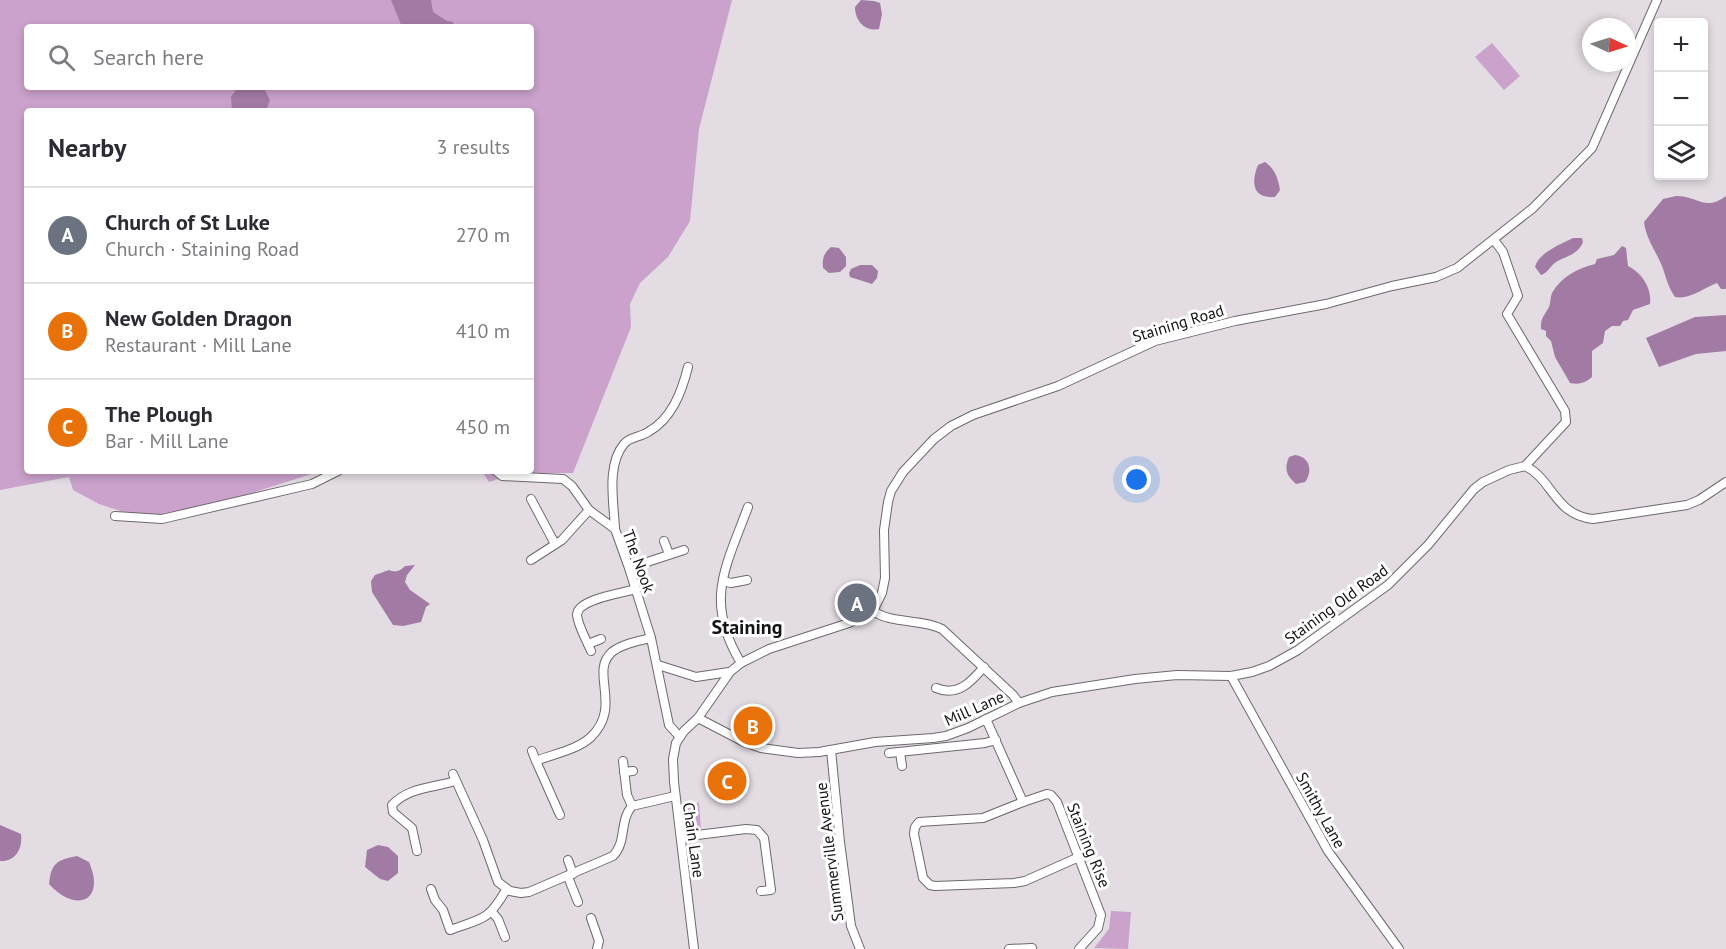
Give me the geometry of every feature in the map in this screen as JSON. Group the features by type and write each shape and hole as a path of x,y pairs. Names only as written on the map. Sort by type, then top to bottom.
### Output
{"street":[{"name":"Staining Road","path":"872,610 879,599 885,578 884,530 891,491 903,472 934,439 951,426 973,415 1058,386 1155,341 1235,321 1326,304 1446,274 1468,261 1533,208 1592,148 1657,0"},
{"path":"1494,240 1503,252 1518,296 1507,314 1565,411 1566,422 1526,466 1537,474 1568,510 1584,518 1593,519 1687,505 1726,482"},
{"path":"615,529 613,479 615,463 621,449 628,440 652,430 668,414 681,391 688,367"},
{"name":"Staining Old Road","path":"1232,676 1252,672 1277,662 1349,615 1388,585 1408,566 1474,489 1493,476 1526,466"},
{"path":"115,516 162,519 312,484 332,474"},
{"name":"The Nook","path":"499,474 502,477 563,479 572,486 589,510 615,529 651,638 669,725 679,736"},
{"path":"531,499 555,544"},
{"path":"741,663 722,618 720,601 723,582 748,507"},
{"path":"531,560 567,535 589,510"},
{"path":"664,541 669,554"},
{"path":"629,568 684,550"},
{"path":"723,582 747,580"},
{"path":"602,639 589,648 578,615 580,607 587,602 636,589"},
{"path":"679,736 698,718 730,672 741,663 777,646 849,623 872,610 883,616 936,626 948,633 1019,703"},
{"path":"536,761 573,748 590,738 602,722 606,707 606,691 602,674 607,658 621,647 651,638"},
{"path":"657,665 696,677 730,672"},
{"path":"936,688 946,692 961,688 970,683 984,667"},
{"name":"Mill Lane","path":"698,718 744,742 798,753 887,741 933,738 957,732 1019,703 1052,692 1177,675 1232,676"},
{"name":"Smithy Lane","path":"1232,676 1328,851 1399,949"},
{"path":"986,719 1023,802 983,818 919,822 914,834 923,878 927,883 935,886 1014,883 1025,881 1079,857"},
{"name":"Chain Lane","path":"679,736 673,750 675,796 694,949"},
{"path":"889,753 996,740"},
{"name":"Summerville Avenue","path":"831,750 851,926 860,949"},
{"path":"532,751 560,815"},
{"path":"900,752 902,766"},
{"path":"623,761 627,795 632,806"},
{"path":"624,772 633,771"},
{"path":"417,852 412,828 393,812 392,804 408,793 454,777 483,840 495,878 506,890 521,893 530,892 608,860 618,852 626,815 632,806 675,796"},
{"name":"Staining Rise","path":"1023,802 1043,794 1051,795 1079,857 1101,915 1098,928 1079,949"},
{"path":"681,837 746,829 757,830 764,838 766,846 771,890 760,891"},
{"path":"568,860 578,902"},
{"path":"431,889 435,900 443,910 450,930 484,918 492,912 506,890"},
{"path":"492,912 498,919 505,937"},
{"path":"591,918 599,938 599,948"},
{"path":"1010,949 1032,948"}],"shaded area":[{"path":"0,0 732,0 699,129 690,221 668,257 640,283 630,304 631,327 573,473 534,473 534,108 24,108 24,474 312,474 236,498 160,515 130,514 99,504 73,490 69,477 0,490"},
{"path":"391,0 431,0 433,12 454,24 401,24"},
{"path":"861,0 880,3 882,14 879,29 869,29 859,21 855,7"},
{"path":"1492,43 1520,76 1504,90 1475,57"},
{"path":"236,90 265,90 270,100 267,108 232,108 231,97"},
{"path":"1265,162 1274,171 1278,182 1280,190 1275,197 1262,195 1255,188 1254,177 1258,165"},
{"path":"1676,196 1712,203 1726,196 1726,289 1721,289 1717,283 1686,297 1675,297 1649,239 1644,222 1663,199"},
{"path":"1573,238 1582,238 1583,242 1578,250 1556,262 1541,275 1535,267 1541,257"},
{"path":"1622,246 1626,248 1628,266 1642,277 1648,287 1650,304 1633,310 1628,320 1623,321 1620,326 1612,326 1605,331 1603,343 1592,351 1592,377 1582,383 1570,383 1555,357 1546,331 1541,329 1542,319 1549,307 1551,295 1560,282 1570,274 1595,264 1597,259 1614,255"},
{"path":"831,247 839,248 846,257 846,266 840,272 829,273 823,268 824,256"},
{"path":"860,265 872,265 878,271 877,278 872,284 850,277 851,269"},
{"path":"1726,315 1726,351 1696,354 1659,367 1646,338 1695,317"},
{"path":"1300,456 1309,465 1309,473 1305,482 1296,484 1288,475 1286,468 1289,457"},
{"path":"484,474 513,474 489,482"},
{"path":"415,565 407,575 405,582 410,590 430,604 426,607 421,622 403,626 393,625 372,592 371,581 375,575"},
{"path":"699,803 701,830 692,831 685,822 683,805"},
{"path":"0,825 21,834 21,845 17,854 5,861 0,861"},
{"path":"378,845 388,847 398,856 398,873 388,881 380,879 365,867 367,850"},
{"path":"77,856 89,862 94,886 86,899 78,901 69,899 49,884 51,871 56,864 64,859"},
{"path":"1111,911 1131,912 1128,949 1094,948 1109,929"}],"place":[{"name":"Church of St Luke","path":"857,603"},
{"name":"New Golden Dragon","path":"753,726"},
{"name":"The Plough","path":"727,781"}],"district":[{"name":"Staining","path":"747,627"}]}
